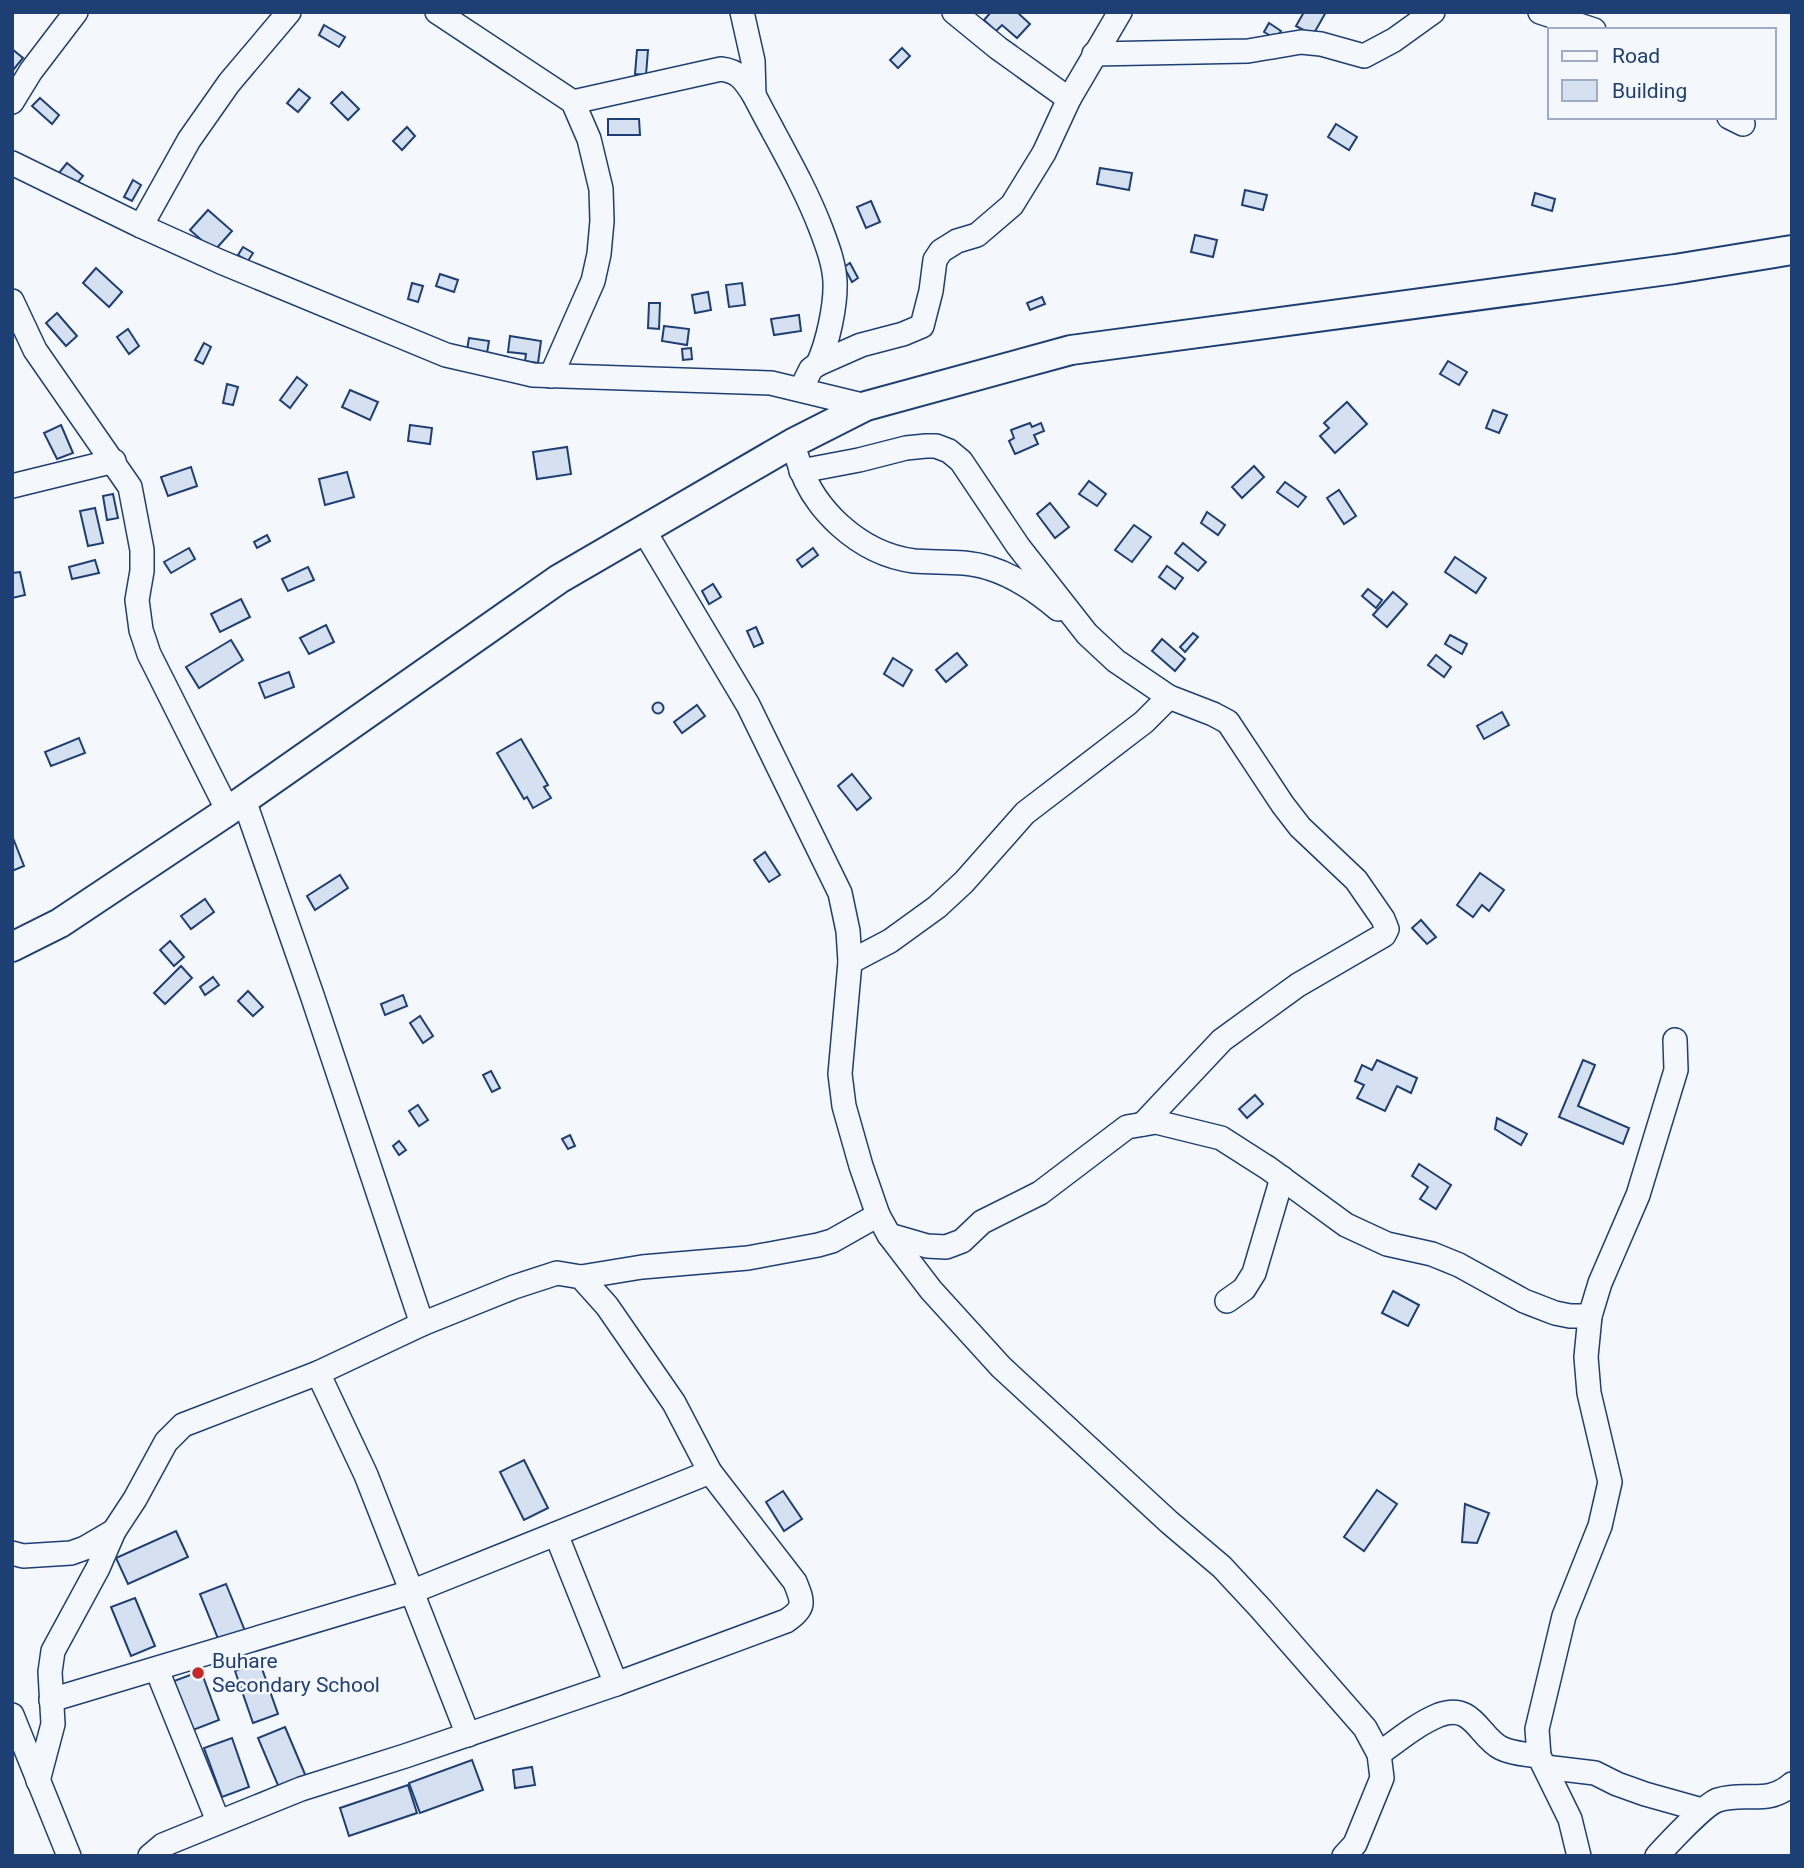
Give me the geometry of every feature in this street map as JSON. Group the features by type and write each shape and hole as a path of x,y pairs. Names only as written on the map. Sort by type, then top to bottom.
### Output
{"main road":[{"path":"12,947 60,923 236,805 559,579 793,443 866,406 1071,350 1675,269 1792,250"}],"street":[{"path":"12,102 31,71 76,12"},
{"path":"141,226 189,139 229,83 289,12"},
{"path":"437,12 573,102 589,139 601,190 602,221 593,281 551,376"},
{"path":"742,12 753,61 754,95"},
{"path":"954,12 998,48 1069,99"},
{"path":"801,389 811,369 818,364 861,345 922,326 931,291 934,260 941,251 957,241 984,230 1012,205 1044,153 1069,99 1120,12"},
{"path":"1094,54 1248,51 1301,42 1321,44 1364,56 1394,40 1433,12"},
{"path":"1540,12 1588,28"},
{"path":"573,102 721,69 736,72 754,95 808,197 831,259 835,281 832,307 825,349 818,364"},
{"path":"12,163 141,226 335,311 446,355 533,375 771,383 866,406"},
{"path":"12,302 35,350 130,487 139,528 142,571 137,600 141,630 149,654 236,805 312,995 422,1324"},
{"path":"793,443 800,471 812,495 828,515 886,556 988,567 1020,581 1047,600 1116,661 1169,697 1228,722 1300,827 1356,880 1383,919 1387,929 1384,935 1298,985 1222,1040 1143,1124"},
{"path":"800,471 859,460 905,447 936,446 949,451 961,461 1018,545 1087,634"},
{"path":"12,486 114,461"},
{"path":"643,529 748,705 840,892 848,931 850,962 840,1074 847,1118 861,1166 889,1236 931,1290 1000,1367 1222,1567 1365,1728 1379,1754 1382,1778 1354,1844 1344,1856"},
{"path":"850,962 890,941 937,907 964,882 1025,814 1144,722 1169,697"},
{"path":"1579,1856 1570,1818 1542,1761 1536,1729 1564,1616 1600,1527 1610,1482 1589,1393 1586,1357 1590,1316 1600,1283 1638,1195 1676,1070 1675,1040"},
{"path":"889,1236 927,1246 946,1247 962,1241 982,1222 1040,1193 1127,1128 1156,1122 1221,1138 1346,1225 1387,1244 1450,1261 1524,1301 1555,1313 1590,1316"},
{"path":"1227,1301 1244,1289 1254,1273 1282,1178"},
{"path":"38,1782 53,1724 50,1672 53,1651 98,1568 114,1531 166,1442 183,1425 318,1373 422,1324 557,1273 581,1277 642,1267 748,1258 832,1241 878,1214"},
{"path":"150,1856 163,1845 301,1788 616,1684 786,1620 798,1613 802,1603 795,1582 710,1472 674,1403 607,1306 581,1277"},
{"path":"318,1373 366,1475 468,1735"},
{"path":"51,1700 411,1592 710,1472"},
{"path":"12,1553 23,1556 71,1553 114,1531"},
{"path":"556,1534 616,1684"},
{"path":"157,1670 218,1821"},
{"path":"1379,1754 1423,1723 1442,1714 1455,1713 1468,1716 1500,1748 1595,1773 1618,1784 1702,1810"},
{"path":"12,1715 69,1856"},
{"path":"1657,1856 1702,1810 1720,1799 1779,1794 1792,1784"}],"building":[{"path":"991,12 1017,12 1030,24 1017,38 1002,25 996,31 984,20"},
{"path":"1304,12 1326,12 1313,35 1296,26"},
{"path":"1269,23 1281,31 1276,39 1264,32"},
{"path":"324,25 345,37 339,47 319,35"},
{"path":"902,48 910,56 898,68 890,60"},
{"path":"12,49 23,58 14,69 12,68"},
{"path":"637,50 648,50 646,75 635,74"},
{"path":"299,89 310,98 298,112 287,103"},
{"path":"342,92 359,109 348,120 331,103"},
{"path":"40,98 59,115 52,124 32,106"},
{"path":"608,119 639,119 640,135 608,135"},
{"path":"1336,124 1357,137 1349,150 1328,137"},
{"path":"407,127 415,136 402,150 393,141"},
{"path":"67,163 83,176 74,187 58,174"},
{"path":"1100,168 1132,173 1129,190 1097,184"},
{"path":"133,180 141,185 132,201 124,197"},
{"path":"1245,190 1267,195 1263,210 1242,205"},
{"path":"1535,193 1555,199 1552,211 1532,205"},
{"path":"871,201 880,222 866,228 857,207"},
{"path":"208,210 232,231 214,251 190,230"},
{"path":"1195,235 1217,240 1213,257 1191,252"},
{"path":"243,247 253,253 248,261 238,255"},
{"path":"850,263 858,278 852,282 844,267"},
{"path":"96,268 122,292 109,307 83,283"},
{"path":"440,274 458,280 454,292 436,286"},
{"path":"412,283 423,286 418,302 408,299"},
{"path":"742,283 745,305 729,307 726,285"},
{"path":"708,292 711,310 695,313 692,295"},
{"path":"1042,297 1045,304 1030,310 1027,303"},
{"path":"649,303 660,303 659,329 648,328"},
{"path":"57,313 77,336 66,346 46,323"},
{"path":"799,315 801,331 774,335 771,319"},
{"path":"664,326 689,329 687,345 662,341"},
{"path":"128,329 139,346 129,354 117,337"},
{"path":"510,336 541,341 538,363 525,361 526,354 508,352"},
{"path":"469,338 489,341 487,353 467,350"},
{"path":"204,343 211,347 203,364 195,360"},
{"path":"691,348 692,359 683,360 682,349"},
{"path":"1448,361 1467,372 1459,385 1440,374"},
{"path":"297,377 307,385 290,408 280,400"},
{"path":"227,384 238,387 233,405 223,403"},
{"path":"350,390 378,402 370,420 342,407"},
{"path":"1347,402 1367,424 1335,453 1320,436 1329,428 1324,423"},
{"path":"1493,410 1507,415 1499,433 1486,428"},
{"path":"1030,423 1032,427 1041,423 1044,431 1034,435 1038,444 1015,454 1009,441 1014,438 1011,430"},
{"path":"61,425 73,453 57,459 44,433"},
{"path":"410,425 432,428 430,444 408,441"},
{"path":"567,447 571,474 537,479 533,452"},
{"path":"1254,466 1264,477 1242,498 1232,487"},
{"path":"191,467 197,486 168,496 161,477"},
{"path":"347,472 354,497 325,505 319,479"},
{"path":"1089,481 1106,494 1097,506 1079,494"},
{"path":"1285,482 1306,497 1298,507 1277,492"},
{"path":"1339,490 1356,516 1344,524 1327,498"},
{"path":"113,494 118,518 107,520 103,496"},
{"path":"1050,503 1069,527 1055,538 1037,514"},
{"path":"95,508 103,543 88,546 80,511"},
{"path":"1207,512 1225,525 1218,535 1201,523"},
{"path":"1134,525 1151,537 1132,562 1115,550"},
{"path":"267,535 270,541 257,548 254,542"},
{"path":"1183,543 1206,562 1198,571 1175,553"},
{"path":"189,548 195,559 171,573 164,562"},
{"path":"813,548 818,555 802,567 797,560"},
{"path":"1455,557 1486,578 1476,593 1445,572"},
{"path":"95,560 99,573 72,579 69,567"},
{"path":"1167,566 1183,578 1175,589 1159,577"},
{"path":"308,567 314,580 288,591 282,579"},
{"path":"20,572 25,595 12,598 12,573"},
{"path":"713,584 721,597 709,604 702,591"},
{"path":"1368,589 1382,600 1376,608 1362,596"},
{"path":"1393,592 1407,604 1387,627 1373,615"},
{"path":"241,599 250,617 220,632 211,614"},
{"path":"326,625 334,642 309,654 300,638"},
{"path":"756,627 763,643 754,647 747,631"},
{"path":"1193,633 1198,637 1185,652 1180,647"},
{"path":"1450,635 1467,644 1462,654 1445,644"},
{"path":"1162,639 1185,659 1175,671 1152,651"},
{"path":"231,640 243,660 199,688 186,667"},
{"path":"957,653 967,665 946,682 936,670"},
{"path":"1436,655 1451,667 1444,677 1428,665"},
{"path":"893,658 912,670 903,686 884,674"},
{"path":"289,672 294,687 265,698 259,683"},
{"path":"658,703 662,704 662,712 658,713 654,712 653,708 654,704"},
{"path":"697,705 705,716 682,733 674,722"},
{"path":"1502,712 1509,725 1484,739 1477,726"},
{"path":"79,738 85,753 51,766 45,752"},
{"path":"521,739 548,785 544,787 551,798 533,808 527,797 524,799 497,753"},
{"path":"852,774 871,798 857,810 838,786"},
{"path":"12,839 24,866 12,871"},
{"path":"765,852 780,875 769,882 754,860"},
{"path":"1480,873 1504,890 1489,911 1482,905 1473,917 1457,905"},
{"path":"340,875 348,888 315,910 307,896"},
{"path":"205,899 214,912 191,929 181,916"},
{"path":"1421,920 1436,937 1427,944 1412,928"},
{"path":"170,941 184,957 174,966 160,950"},
{"path":"181,966 192,978 165,1004 154,993"},
{"path":"213,977 219,985 205,995 200,987"},
{"path":"248,991 263,1007 253,1016 238,1001"},
{"path":"403,995 407,1006 385,1015 381,1004"},
{"path":"420,1016 433,1036 423,1043 410,1023"},
{"path":"1377,1060 1417,1078 1411,1093 1397,1086 1385,1111 1357,1098 1364,1085 1355,1081 1362,1065 1372,1070"},
{"path":"1583,1060 1595,1065 1578,1106 1629,1128 1623,1144 1559,1117"},
{"path":"491,1071 500,1088 492,1092 483,1075"},
{"path":"1255,1095 1263,1104 1247,1118 1239,1109"},
{"path":"418,1105 428,1120 419,1126 409,1111"},
{"path":"1497,1118 1527,1134 1521,1145 1495,1129"},
{"path":"570,1135 575,1146 568,1149 562,1139"},
{"path":"399,1141 406,1150 399,1155 393,1146"},
{"path":"1419,1164 1451,1185 1436,1209 1420,1199 1428,1187 1412,1176"},
{"path":"1393,1291 1419,1305 1408,1326 1382,1313"},
{"path":"524,1460 548,1508 524,1520 500,1472"},
{"path":"1377,1490 1397,1504 1364,1551 1344,1537"},
{"path":"783,1491 802,1519 784,1531 766,1502"},
{"path":"1465,1504 1489,1513 1477,1543 1462,1542"},
{"path":"176,1531 188,1557 128,1584 116,1558"},
{"path":"226,1584 245,1631 219,1641 200,1594"},
{"path":"135,1598 155,1646 131,1656 111,1607"},
{"path":"260,1663 278,1714 253,1723 235,1671"},
{"path":"201,1671 219,1720 193,1730 174,1681"},
{"path":"285,1727 307,1779 280,1790 258,1738"},
{"path":"232,1738 249,1787 222,1797 204,1748"},
{"path":"472,1760 483,1790 420,1813 409,1783"},
{"path":"532,1767 535,1785 515,1788 513,1770"},
{"path":"408,1785 417,1813 349,1836 340,1808"}],"place":[{"name":"Buhare Secondary School","path":"198,1673"}]}
